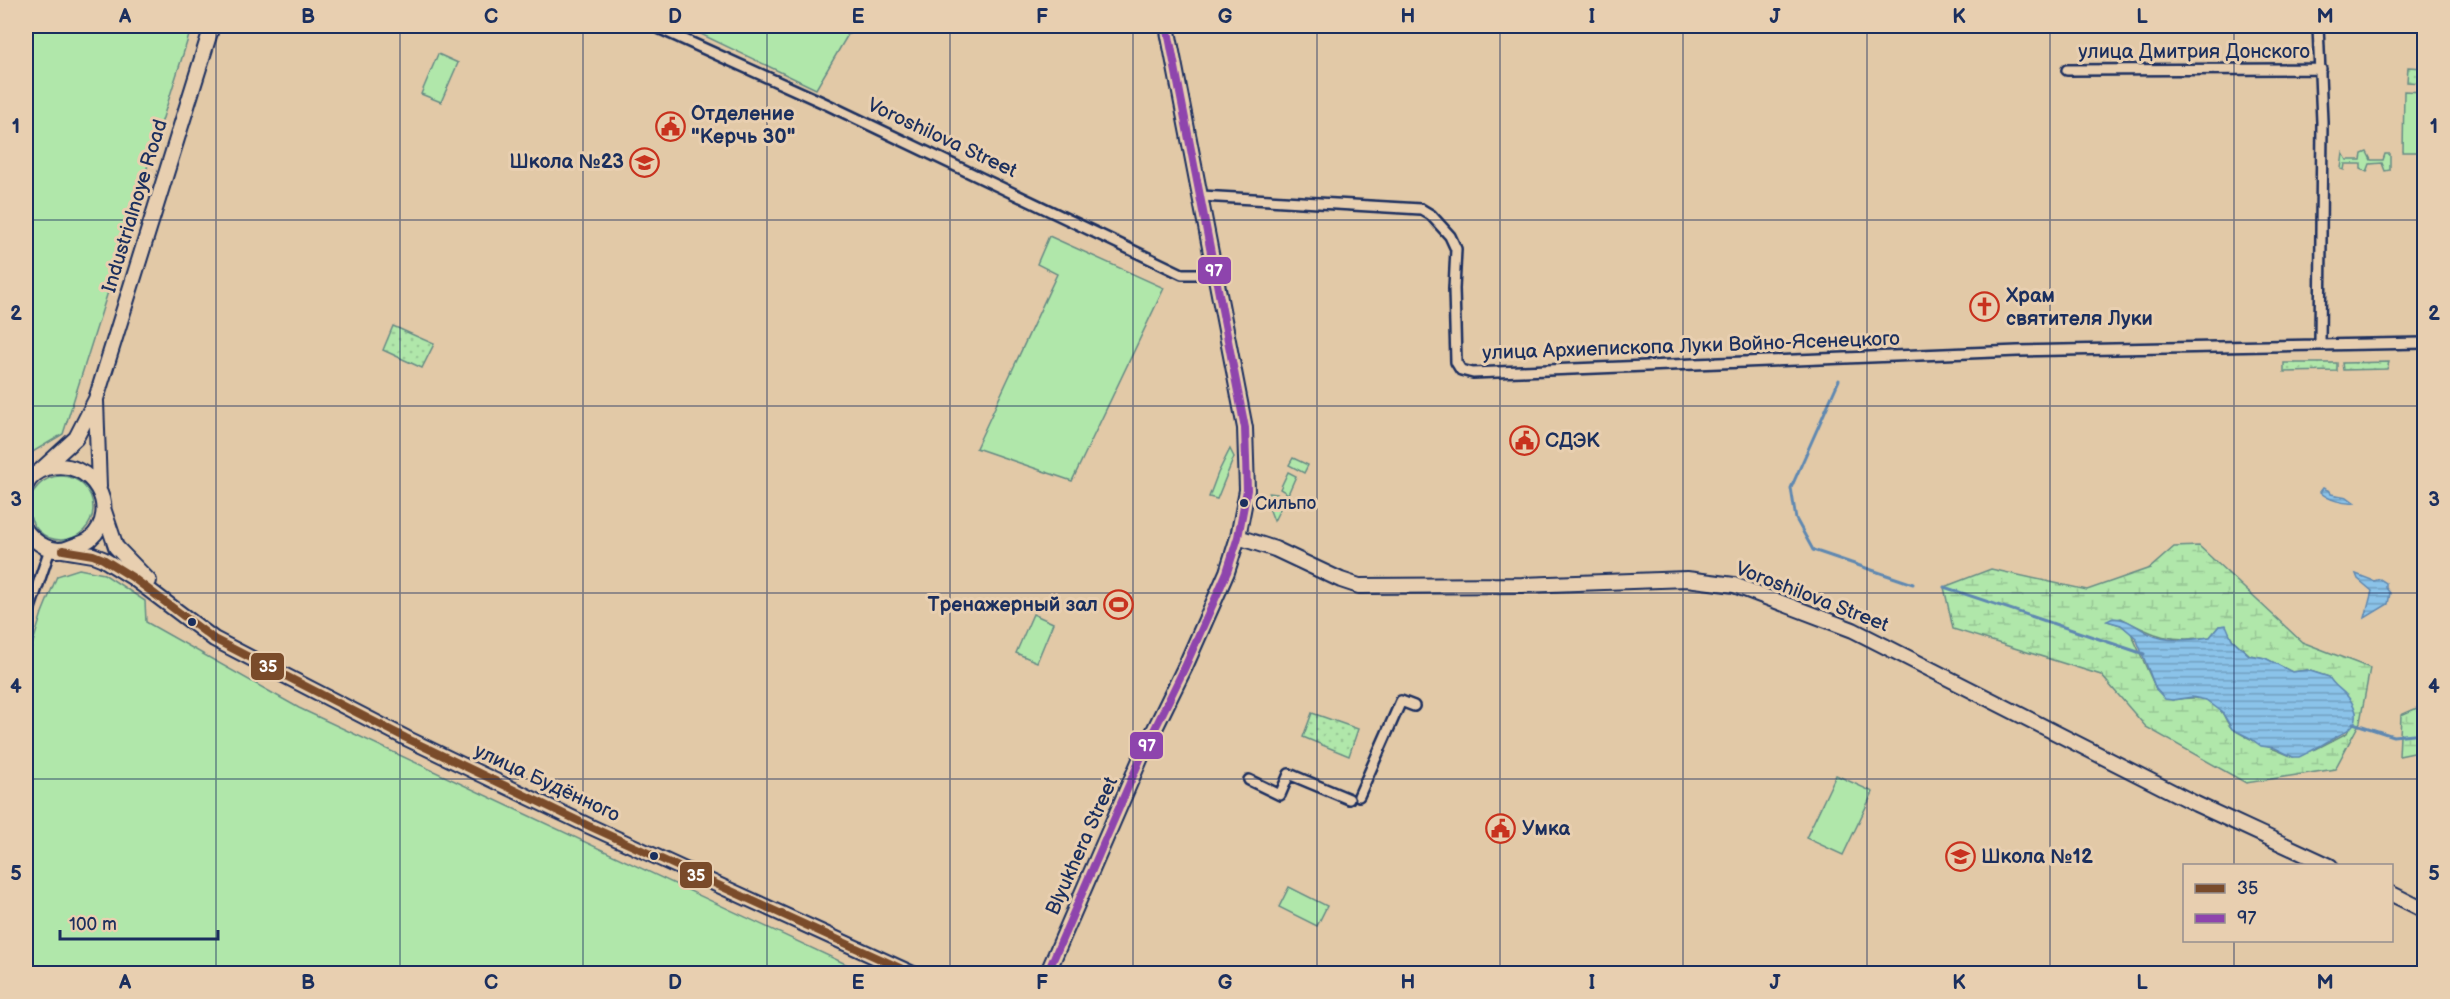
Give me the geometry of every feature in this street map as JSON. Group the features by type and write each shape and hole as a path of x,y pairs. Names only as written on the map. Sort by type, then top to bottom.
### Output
{"main road":[{"name":"Industrialnoye Road","path":"96,399 212,26"},
{"name":"Blyukhera Street","path":"1047,974 1142,755 1185,667 1227,572 1238,537 1247,490 1245,428 1167,26"},
{"path":"26,485 76,438 96,399"},
{"path":"96,399 99,493"},
{"path":"41,470 59,465 77,468 92,478 116,547 175,609"},
{"path":"57,550 90,540 99,527 104,511"},
{"path":"26,531 35,542 57,550 93,555 103,559 175,609"},
{"name":"Voroshilova Street","path":"1238,537 1275,549 1359,586 1522,585 1687,579 1734,585 1853,630 2196,804 2326,864"},
{"name":"улица Будённого","path":"175,609 214,639 406,738 589,826 912,974"},
{"path":"2393,895 2424,910"}],"street":[{"name":"Voroshilova Street","path":"654,26 834,108 1182,274 1215,274"},
{"path":"2318,26 2321,69 2320,345 2424,343"},
{"name":"улица Дмитрия Донского","path":"2067,70 2321,69"},
{"name":"улица Архиепископа Луки Войно-Ясенецкого","path":"1201,196 1421,209 1431,215 1450,236 1456,249 1454,289 1456,362 1461,370 1473,373 1952,353 2320,345"},
{"path":"26,620 57,550"},
{"path":"1249,780 1280,795 1290,774 1354,798 1401,701 1414,706"}],"green space":[{"path":"26,26 192,26 63,434 26,456"},
{"path":"684,26 853,26 816,89"},
{"path":"438,54 458,63 441,102 421,94"},
{"path":"2408,67 2424,68 2424,83 2407,82"},
{"path":"2404,91 2424,92 2424,152 2403,152"},
{"path":"2367,152 2371,160 2383,160 2385,154 2390,154 2390,170 2385,171 2382,163 2370,164 2367,172 2361,169 2361,164 2345,164 2344,170 2341,169 2343,153 2347,160 2361,160 2362,154"},
{"path":"1049,236 1164,288 1072,481 976,448 1057,274 1037,264"},
{"path":"393,326 434,344 422,368 383,350"},
{"path":"2389,362 2387,369 2343,370 2342,363"},
{"path":"2284,363 2337,363 2337,371 2284,372"},
{"path":"1230,449 1234,457 1217,499 1209,497 1218,473"},
{"path":"1293,458 1308,465 1304,473 1289,465"},
{"path":"1288,472 1296,476 1288,494 1280,489"},
{"path":"61,476 79,482 87,490 93,508 87,526 79,534 61,540 43,534 35,526 29,508 35,490 43,482"},
{"path":"1269,493 1277,494 1285,499 1274,521 1266,500"},
{"path":"2199,546 2302,642 2370,668 2360,722 2335,769 2246,783 2146,727 2101,675 1953,629 1944,587 1991,569 2087,590 2150,568 2174,547","holes":["2121,618 2153,634 2184,639 2210,637 2219,626 2250,655 2265,658 2292,672 2307,670 2329,677 2350,702 2356,713 2347,733 2316,749 2293,757 2240,734 2228,724 2218,708 2207,700 2200,698 2172,700 2156,689 2131,633 2121,625 2108,621"]},
{"path":"79,569 104,574 145,601 146,622 299,708 865,973 26,973 26,665 42,613 57,576"},
{"path":"1033,614 1053,623 1037,662 1016,653"},
{"path":"2424,705 2424,751 2399,756 2401,715"},
{"path":"1312,713 1358,729 1349,756 1303,737"},
{"path":"1836,775 1873,792 1843,855 1806,838"},
{"path":"1289,887 1327,906 1317,926 1279,907"}],"water":[{"path":"2323,488 2331,494 2347,497 2355,503 2341,502 2327,497 2320,492"},
{"path":"2356,574 2374,581 2380,579 2386,583 2386,588 2390,593 2388,604 2365,618 2372,591 2358,579"},
{"path":"2113,618 2127,621 2155,636 2186,640 2210,637 2219,626 2226,625 2232,639 2249,655 2265,658 2292,672 2307,670 2329,677 2351,701 2355,709 2356,720 2349,729 2299,757 2293,757 2275,748 2261,746 2232,729 2222,712 2206,700 2192,697 2165,699 2156,689 2136,638 2121,625 2107,621"}],"waterway":[{"path":"1839,380 1791,488 1796,519 1813,550 1913,584"},
{"path":"1944,587 2144,654"},
{"path":"2353,723 2393,736 2424,733"}],"transit line":[{"name":"97","path":"1047,974 1142,755 1185,667 1227,572 1238,537 1247,490 1245,428 1167,26"},
{"name":"35","path":"63,550 103,559 132,577 214,639 406,738 589,826 913,974"}],"place":[{"name":"Отделение \"Керчь 30\"","path":"670,126"},
{"name":"Школа №23","path":"645,162"},
{"name":"Храм святителя Луки","path":"1985,307"},
{"name":"СДЭК","path":"1524,441"},
{"name":"Сильпо","path":"1244,503"},
{"name":"Тренажерный зал","path":"1119,605"},
{"name":"Умка","path":"1501,829"},
{"name":"Школа №12","path":"1960,857"}]}
